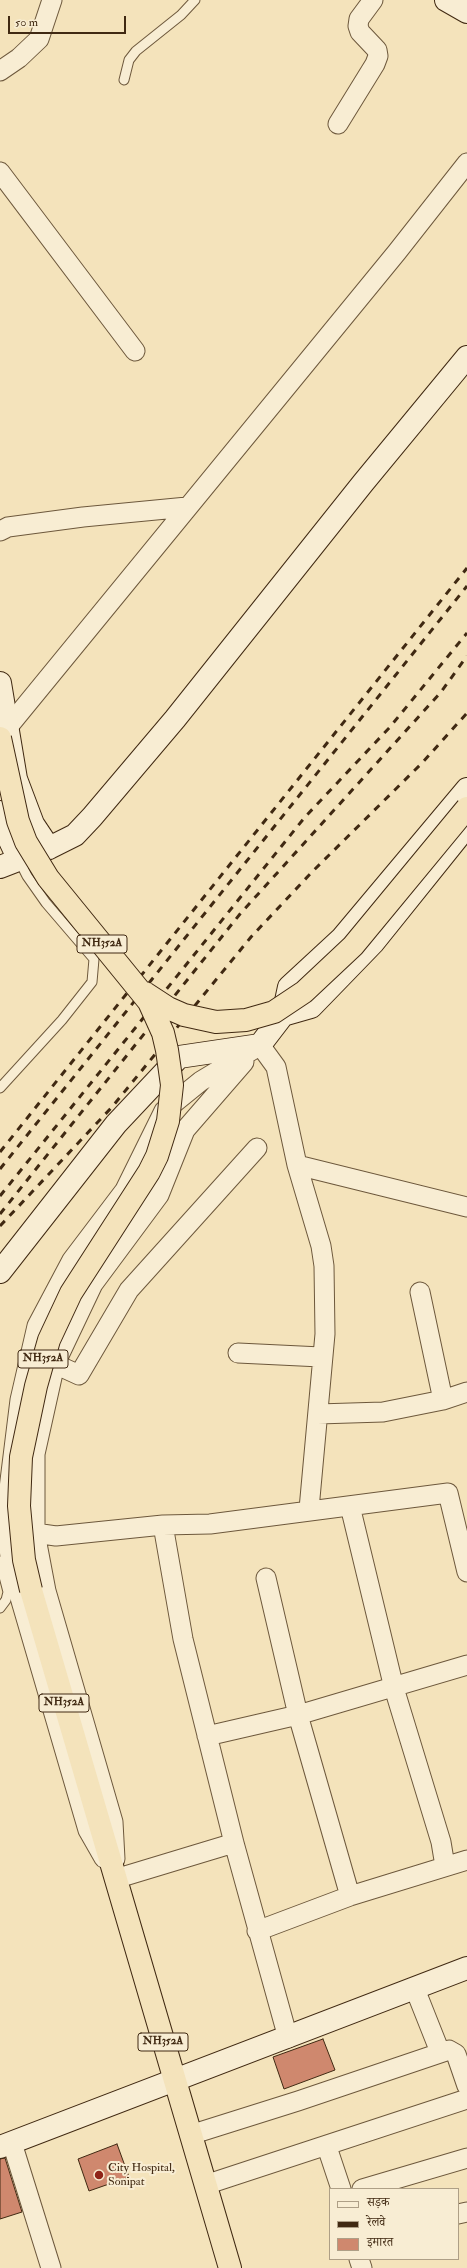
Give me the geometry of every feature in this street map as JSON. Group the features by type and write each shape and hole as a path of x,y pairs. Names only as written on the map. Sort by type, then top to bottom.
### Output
{"highway":[{"name":"NH352A","path":"4,732 18,821 30,849 48,878 143,994 156,1016 167,1050 172,1085 168,1121 159,1150 149,1172 71,1293 49,1340 36,1386 21,1457 19,1506 24,1560 31,1590 230,2268"},
{"path":"134,982 154,1000 168,1008 200,1020 231,1022 260,1017 274,1012 304,992 353,946 467,808"}],"street":[{"path":"0,71 19,58 39,39 52,0"},
{"path":"338,124 375,64 378,56 377,50 360,32 358,26 359,19 373,0"},
{"path":"446,0 467,12"},
{"path":"4,732 397,252 467,163"},
{"path":"0,172 135,350"},
{"path":"0,812 10,863 49,848 75,835 175,720 363,483 467,357"},
{"path":"0,531 8,527 76,517 187,507"},
{"path":"0,684 4,732 16,779 33,824 49,848"},
{"path":"115,1879 113,1822 46,1591 35,1533 35,1454 55,1364 93,1284 159,1195 185,1130 218,1090 260,1045 284,1015 289,987 347,932 467,789"},
{"path":"284,1015 311,1006 344,973 372,943 466,829"},
{"path":"260,1045 276,1067 297,1165 321,1246 324,1266 326,1312 309,1509"},
{"path":"0,1272 116,1124 179,1057 260,1045"},
{"path":"115,1879 88,1830 12,1570 2,1520 20,1400 37,1326 72,1260 125,1190 164,1111 201,1081 260,1045"},
{"path":"55,1364 79,1376 129,1290 257,1148"},
{"path":"297,1165 467,1207"},
{"path":"420,1292 444,1400"},
{"path":"238,1353 321,1357"},
{"path":"318,1414 383,1412 444,1400 467,1392"},
{"path":"35,1533 62,1535 163,1526 210,1524 309,1509 350,1506 448,1493 467,1572"},
{"path":"350,1506 394,1688 441,1842 445,1866"},
{"path":"163,1526 183,1639 257,1931 288,2038"},
{"path":"266,1578 298,1716 350,1896"},
{"path":"207,1736 298,1716 467,1665"},
{"path":"115,1879 234,1842"},
{"path":"257,1931 350,1896 467,1860"},
{"path":"50,2268 6,2145 467,1968"},
{"path":"415,1989 440,2052"},
{"path":"190,2135 298,2101 440,2052 452,2051 464,2066 467,2086"},
{"path":"205,2185 327,2147 467,2099"},
{"path":"327,2147 341,2188"},
{"path":"365,2188 467,2158"}],"lane":[{"path":"124,80 130,60 136,51 181,14 195,0"},
{"path":"0,1088 62,1020 92,982 94,959 46,903 28,876 10,863"},
{"path":"0,1561 8,1592 6,1600 0,1608"}],"building":[{"path":"323,2039 335,2070 284,2089 273,2057"},
{"path":"117,2144 129,2177 89,2191 78,2159"},
{"path":"5,2158 22,2212 0,2219 0,2159"}],"railway":[{"path":"0,1152 467,568"},
{"path":"0,1169 467,586"},
{"path":"0,1196 305,817 390,727 467,633"},
{"path":"0,1214 240,914 441,692 467,656"},
{"path":"0,1226 112,1107 251,937 312,872 423,762 467,713"}],"place":[{"name":"City Hospital, Sonipat","path":"99,2175"}]}
